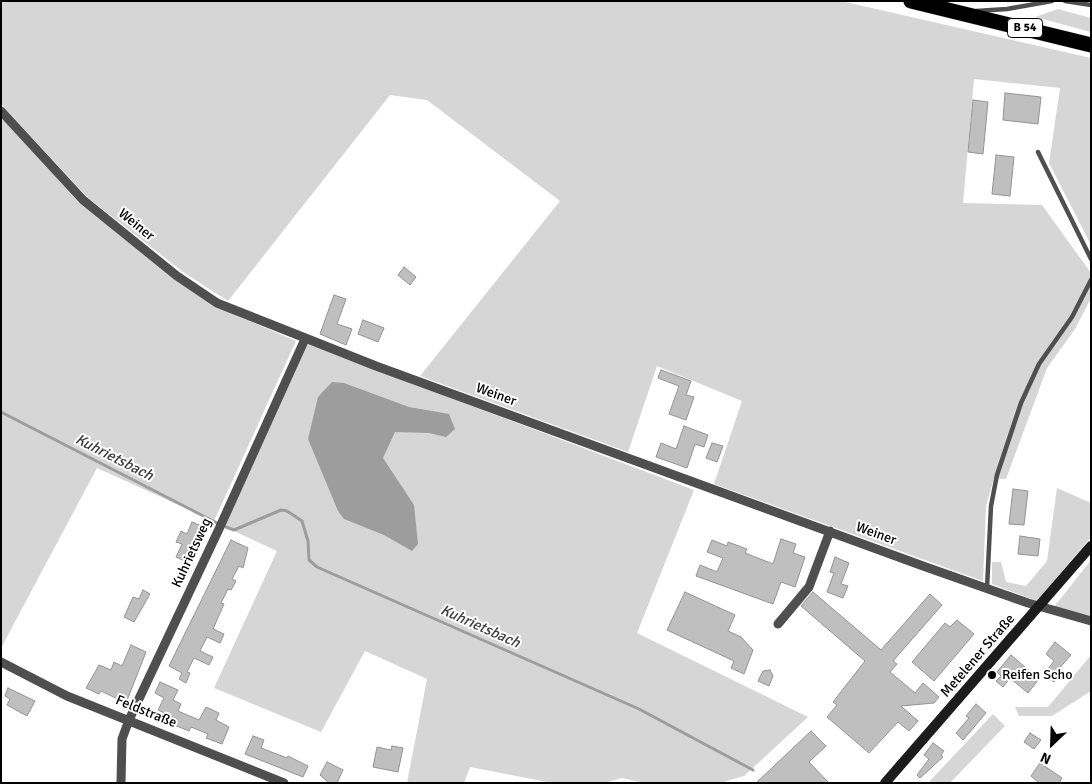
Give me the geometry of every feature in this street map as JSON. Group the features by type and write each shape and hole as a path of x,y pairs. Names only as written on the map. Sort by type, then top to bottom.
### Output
{"highway":[{"name":"B 54","path":"911,1 1091,45"}],"main road":[{"name":"Metelener Straße","path":"885,783 1091,546"}],"street":[{"name":"Weiner","path":"1,111 83,200 177,276 217,302 305,339 1039,607 1091,622"},
{"name":"Kuhrietsweg","path":"120,783 122,739 129,720 305,339"},
{"path":"778,624 809,587 830,531"},
{"name":"Feldstraße","path":"1,662 67,696 284,783"}],"lane":[{"path":"959,12 1008,9 1052,1"},
{"path":"1065,1 1091,4"},
{"path":"1038,152 1091,260"},
{"path":"987,588 991,506 997,475 1021,403 1039,364 1072,317 1091,280"}],"shaded area":[{"path":"1,1 841,1 1091,58 1091,245 1049,163 1060,88 974,79 963,203 1042,205 1091,273 1091,298 1075,329 1047,368 1006,479 994,478 986,506 983,581 714,484 742,401 657,366 628,452 420,376 560,201 427,100 390,95 228,301 183,272 88,198 1,104"},
{"path":"1058,9 1091,18 1091,32 1035,17"},
{"path":"1,115 78,202 178,282 214,306 296,341 214,521 97,468 1,648"},
{"path":"306,343 694,490 637,633 808,717 744,776 720,783 644,783 622,778 604,783 552,783 470,767 464,783 407,783 427,679 365,651 321,732 214,688 277,551 223,526"},
{"path":"332,382 344,383 409,407 449,414 455,429 446,437 429,433 395,432 383,458 414,505 418,544 412,551 384,535 344,519 338,511 308,439 318,397"},
{"path":"1057,488 1091,503 1091,537 1037,601 992,584 992,562 1001,562 1006,582 1026,586 1047,561"},
{"path":"1091,560 1091,616 1054,607"},
{"path":"1091,655 1091,691 1052,716 1019,716 1015,707 1048,707"},
{"path":"993,714 1005,726 950,783 928,783"}],"building":[{"path":"1005,93 1041,97 1038,124 1003,120"},
{"path":"973,100 988,102 983,154 968,152"},
{"path":"996,155 1014,157 1010,196 992,194"},
{"path":"404,267 416,277 410,285 398,275"},
{"path":"334,295 346,299 337,324 352,329 346,345 320,334"},
{"path":"363,320 384,328 378,342 358,334"},
{"path":"661,370 691,381 686,395 694,397 686,420 669,414 679,386 658,378"},
{"path":"684,426 708,435 704,447 695,444 687,468 656,457 661,443 676,449"},
{"path":"712,443 723,446 717,462 706,458"},
{"path":"1013,489 1028,491 1024,525 1009,524"},
{"path":"192,522 206,528 189,563 176,557 182,544 176,542 181,531 187,534"},
{"path":"1020,536 1040,539 1038,556 1018,554"},
{"path":"781,539 796,544 793,553 805,557 795,587 781,582 773,604 696,576 700,565 717,572 723,558 707,552 712,540 727,546 728,542 747,549 745,553 773,564"},
{"path":"231,540 248,548 243,568 239,566 232,579 236,581 231,590 228,589 221,603 224,604 213,629 224,634 220,643 207,637 200,651 213,657 209,665 194,658 187,672 190,673 186,683 179,679 182,673 169,666"},
{"path":"835,557 849,563 841,584 848,586 843,598 827,592 834,573 830,572"},
{"path":"143,590 150,594 134,622 124,617 133,597 139,599"},
{"path":"685,592 735,615 728,631 741,637 753,650 744,674 731,668 734,661 667,630"},
{"path":"813,592 881,650 930,594 942,605 893,661 897,664 890,672 915,693 923,683 939,697 934,703 901,706 918,721 909,731 898,722 869,753 827,717 837,705 833,702 865,661 801,606"},
{"path":"957,620 974,634 934,681 912,662 945,623 950,627"},
{"path":"1055,642 1071,655 1056,672 1059,675 1054,682 1044,674 1054,661 1046,654"},
{"path":"131,645 146,652 126,703 101,691 99,694 86,688 99,665 111,670 114,662 122,666"},
{"path":"1011,655 1039,679 1028,693 1010,678 1003,687 996,681 1001,676 997,672"},
{"path":"770,670 773,676 769,686 758,681 763,671"},
{"path":"160,682 178,690 173,700 181,704 178,711 199,720 206,707 219,713 216,720 229,727 222,744 206,738 208,734 191,727 189,731 174,725 177,719 158,710 164,698 155,693"},
{"path":"8,688 35,701 27,716 7,705 10,699 5,696"},
{"path":"976,704 986,713 963,740 956,733 969,718 966,716"},
{"path":"811,731 826,746 809,762 829,783 756,783"},
{"path":"1030,733 1041,740 1034,749 1024,742"},
{"path":"253,736 264,740 261,748 287,758 288,756 308,766 303,777 245,754"},
{"path":"933,743 944,751 941,755 943,757 920,778 917,775 929,759 924,755"},
{"path":"392,746 403,748 398,772 373,767 377,747 391,750"},
{"path":"327,762 343,770 337,783 329,783 320,775"},
{"path":"1040,763 1062,778 1059,783 1039,783 1031,776"}],"waterway":[{"name":"Kuhrietsbach","path":"1,412 217,523"},
{"name":"Kuhrietsbach","path":"226,527 234,530 281,510 287,511 302,521 308,541 309,560 317,567 639,709 753,770"}],"place":[{"name":"Reifen Scho","path":"992,675"}]}
